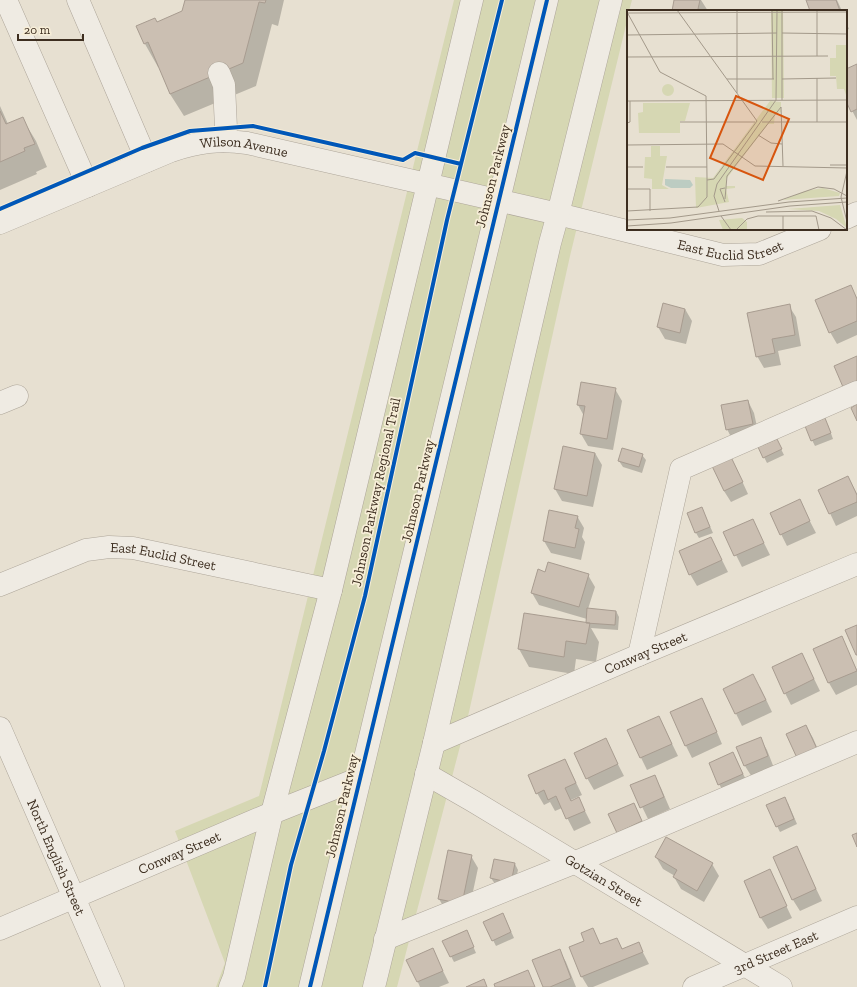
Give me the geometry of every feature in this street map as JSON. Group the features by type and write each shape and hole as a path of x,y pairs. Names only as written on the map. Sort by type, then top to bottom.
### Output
{"street":[{"path":"6,0 88,186"},
{"path":"78,0 147,161"},
{"path":"230,987 234,977 272,813 331,590 472,0"},
{"name":"Johnson Parkway","path":"310,987 547,0"},
{"path":"374,987 434,743 550,243 611,0"},
{"path":"219,73 224,85 226,128 223,141"},
{"name":"Wilson Avenue","path":"0,223 171,151 194,144 223,141 247,143 498,201"},
{"name":"East Euclid Street","path":"498,201 558,214 723,256 759,254 818,230"},
{"path":"847,218 857,213"},
{"path":"640,655 681,468 857,392"},
{"name":"East Euclid Street","path":"0,585 86,550 109,547 133,548 331,590"},
{"name":"Conway Street","path":"434,743 857,564"},
{"name":"North English Street","path":"0,728 113,987"},
{"path":"385,939 576,862 857,742"},
{"name":"Gotzian Street","path":"426,774 576,862 781,987"},
{"name":"Conway Street","path":"0,929 272,813 360,778"},
{"name":"3rd Street East","path":"694,987 857,917"}],"green space":[{"path":"454,0 632,0 629,10 627,10 627,21 570,256 469,712 397,987 216,987 225,963 175,831 259,796"}],"building":[{"path":"185,0 266,0 265,3 259,2 243,63 170,94 148,42 144,44 136,26 155,18 157,22 182,11"},
{"path":"674,0 700,0 698,9 702,10 672,10"},
{"path":"806,0 836,0 840,10 810,10"},
{"path":"857,64 857,109 851,112 847,103 847,69"},
{"path":"0,111 6,124 23,117 35,144 24,148 25,151 0,162"},
{"path":"851,285 857,299 857,321 829,333 815,300"},
{"path":"663,303 685,309 680,333 657,327"},
{"path":"790,304 795,335 772,339 775,353 756,357 747,313"},
{"path":"857,356 857,381 843,387 834,366"},
{"path":"581,382 616,388 607,439 580,434 585,406 577,405"},
{"path":"748,400 753,424 726,430 721,405"},
{"path":"857,404 857,421 851,408"},
{"path":"825,418 831,433 811,441 805,426"},
{"path":"777,439 782,449 763,458 758,447"},
{"path":"563,446 595,453 587,496 554,489"},
{"path":"622,448 643,454 639,467 618,461"},
{"path":"731,457 743,482 724,491 712,466"},
{"path":"848,476 857,495 857,502 829,514 818,490"},
{"path":"800,499 810,521 780,535 770,513"},
{"path":"702,507 710,527 695,533 687,513"},
{"path":"549,510 578,516 575,528 579,529 575,548 543,541"},
{"path":"753,519 764,543 734,556 723,532"},
{"path":"711,537 722,560 689,575 679,551"},
{"path":"548,562 589,574 579,607 531,593 538,569 545,572"},
{"path":"587,608 616,611 615,625 586,623"},
{"path":"524,613 590,623 586,644 566,641 564,657 518,649"},
{"path":"857,625 857,655 856,655 845,630"},
{"path":"842,636 857,671 828,683 813,649"},
{"path":"802,653 814,679 784,694 772,667"},
{"path":"753,674 766,700 735,714 723,689"},
{"path":"702,698 717,732 685,746 670,712"},
{"path":"659,716 672,744 640,758 627,730"},
{"path":"806,725 817,749 797,758 786,734"},
{"path":"761,737 768,756 744,766 736,747"},
{"path":"606,738 618,764 586,779 574,753"},
{"path":"733,752 743,774 718,785 709,763"},
{"path":"565,759 576,783 565,788 571,801 579,797 585,811 566,819 556,796 548,800 544,790 536,794 528,775"},
{"path":"655,775 664,797 640,808 630,785"},
{"path":"785,797 794,819 776,827 766,805"},
{"path":"634,803 642,821 617,833 608,814"},
{"path":"857,833 857,847 852,835"},
{"path":"666,837 713,863 697,891 673,877 677,870 655,857"},
{"path":"797,846 816,889 792,900 773,857"},
{"path":"448,850 472,855 462,904 438,899"},
{"path":"494,859 515,863 511,883 490,878"},
{"path":"770,869 787,906 760,918 744,881"},
{"path":"503,913 511,932 492,941 483,922"},
{"path":"593,928 600,944 617,938 622,949 639,942 643,952 581,977 569,947 584,941 581,933"},
{"path":"467,930 474,947 450,957 442,941"},
{"path":"433,948 443,971 417,982 406,960"},
{"path":"560,949 571,978 550,987 543,987 532,960"},
{"path":"528,970 535,987 495,987 494,984"},
{"path":"484,979 487,987 466,987"}],"cycle path":[{"name":"Johnson Parkway Regional Trail","path":"265,987 291,865 324,751 365,596 447,220 502,0"},
{"path":"310,987 547,0"},
{"path":"0,209 142,148 190,131 253,126 403,160 415,153 461,164"}]}
